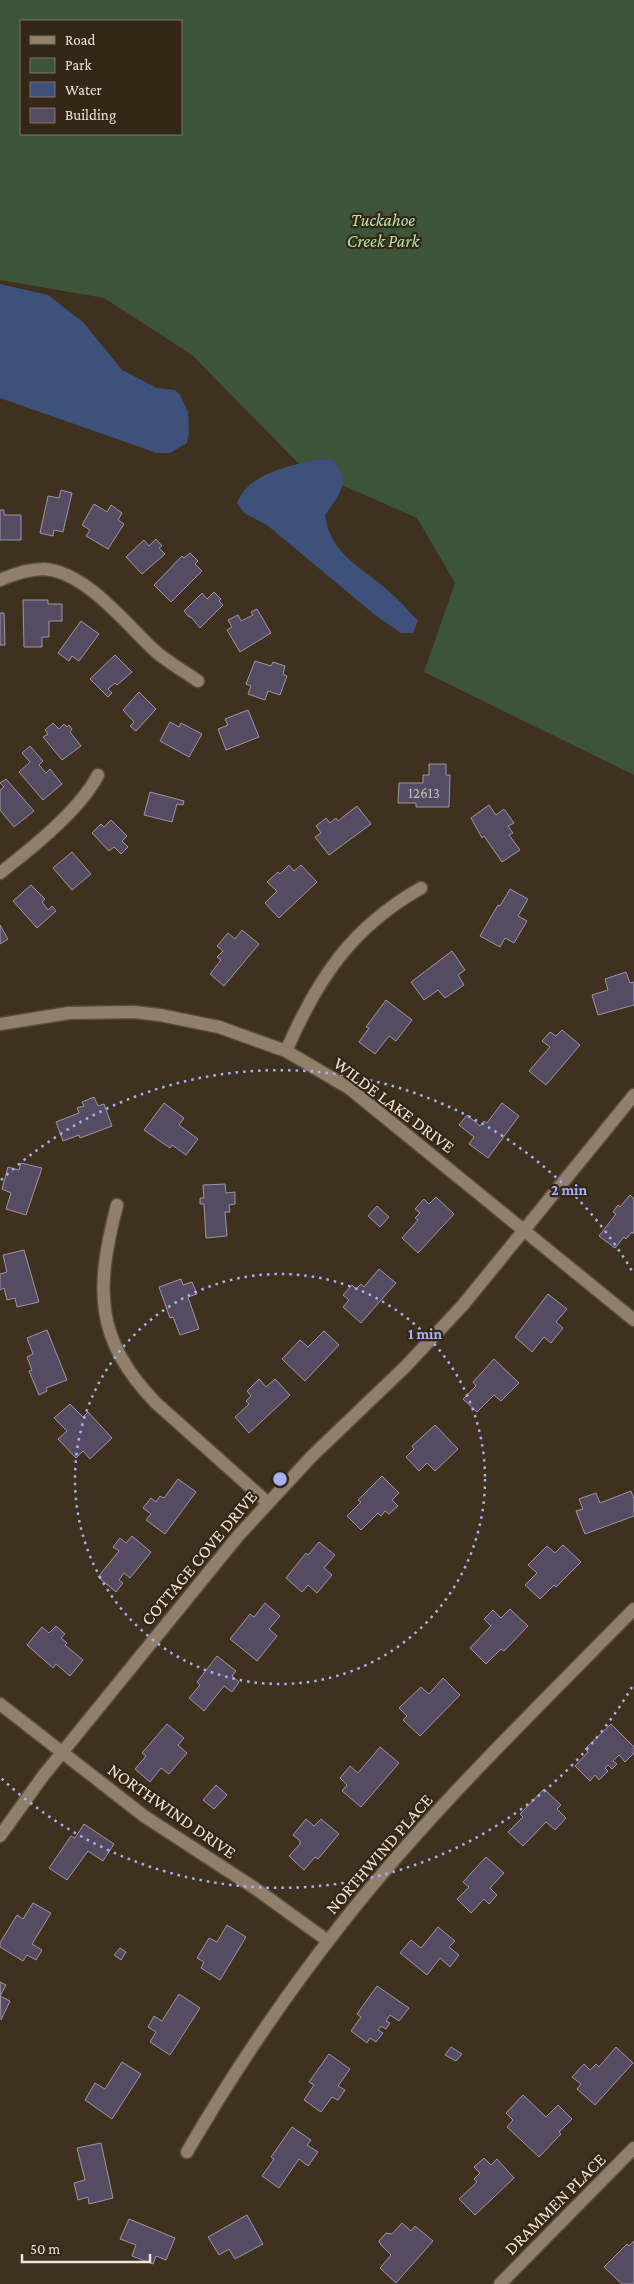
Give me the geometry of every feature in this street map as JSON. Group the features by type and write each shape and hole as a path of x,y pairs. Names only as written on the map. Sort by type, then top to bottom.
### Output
{"street":[{"path":"0,580 21,572 45,570 76,579 101,598 156,652 198,681"},
{"path":"0,873 75,808 90,790 98,775"},
{"path":"286,1051 305,1008 324,977 348,946 394,903 421,888"},
{"name":"WILDE LAKE DRIVE","path":"0,1024 68,1013 134,1012 168,1016 219,1027 286,1051 349,1088 634,1320"},
{"name":"COTTAGE COVE DRIVE","path":"0,1836 62,1754 268,1503 312,1456 405,1367 463,1305 634,1094"},
{"path":"117,1205 108,1243 103,1282 105,1310 119,1353 143,1389 156,1403 268,1503"},
{"name":"NORTHWIND PLACE","path":"187,2152 210,2111 328,1941 406,1847 467,1780 634,1609"},
{"name":"NORTHWIND DRIVE","path":"0,1704 144,1816 256,1888 328,1941"},
{"name":"DRAMMEN PLACE","path":"500,2284 632,2156"}],"green space":[{"name":"Tuckahoe Creek Park","path":"0,0 634,0 634,775 424,672 455,583 417,518 303,468 192,355 104,298 0,280"}],"water":[{"path":"0,284 48,295 83,322 122,370 157,388 175,390 180,395 188,412 189,431 187,443 170,453 157,453 0,398"},
{"path":"320,459 333,460 342,475 343,482 339,495 325,515 328,529 334,542 352,562 384,587 418,621 413,633 401,633 375,615 267,525 244,513 237,503 243,492 261,477 284,468"}],"building":[{"path":"61,490 72,493 63,532 54,530 53,536 40,533 48,496 59,498"},
{"path":"94,504 107,512 111,505 122,513 118,520 124,524 108,549 86,536 90,530 82,525"},
{"path":"0,510 4,510 4,515 21,515 21,540 0,540"},
{"path":"156,539 162,546 159,548 165,554 142,574 126,557 144,540 149,546"},
{"path":"190,553 198,561 195,564 202,571 171,602 154,585 182,556 184,558"},
{"path":"214,592 221,599 219,601 223,605 200,628 184,611 202,593 207,599"},
{"path":"23,600 48,600 48,604 62,604 62,621 49,621 49,637 42,637 42,647 24,647"},
{"path":"257,609 271,633 240,652 227,630 232,627 228,620 238,615 241,621 253,615 251,612"},
{"path":"0,613 4,613 5,645 0,645"},
{"path":"81,621 99,634 79,661 72,656 69,661 58,653"},
{"path":"115,655 132,672 117,685 115,683 108,689 112,693 108,697 90,679"},
{"path":"255,661 271,666 273,662 285,666 283,674 287,676 280,695 268,691 265,700 248,694 251,686 246,684"},
{"path":"139,692 156,709 136,731 130,726 134,722 123,710"},
{"path":"248,710 259,737 226,750 218,729 228,725 225,719"},
{"path":"170,722 179,727 181,723 202,734 189,757 160,741"},
{"path":"53,723 59,729 64,724 67,727 69,725 72,729 70,732 81,746 62,760 43,737 48,734 45,730"},
{"path":"30,746 43,761 39,765 46,773 50,769 62,784 43,800 19,772 30,762 22,753"},
{"path":"429,764 446,764 446,775 450,775 449,807 416,807 416,803 398,803 399,783 423,783 423,775 429,775"},
{"path":"6,779 34,811 14,827 0,810 0,790 4,787 0,783"},
{"path":"150,792 184,801 183,805 177,804 172,822 144,815"},
{"path":"489,805 496,815 504,809 514,823 508,826 513,833 509,835 520,850 502,862 484,836 482,838 471,818"},
{"path":"357,806 371,824 329,855 315,837 321,833 316,826 326,818 330,823 336,818 338,821"},
{"path":"111,820 127,836 122,841 128,847 121,854 114,847 109,851 92,833 101,824 104,827"},
{"path":"72,852 91,874 72,890 53,868"},
{"path":"289,865 294,871 301,865 317,882 279,918 265,903 277,891 267,882 278,872 280,874"},
{"path":"31,885 45,899 42,902 48,910 52,906 56,911 37,928 13,901"},
{"path":"510,889 528,899 518,916 527,921 514,943 505,938 500,947 480,936 498,905 500,906"},
{"path":"0,925 8,939 0,944"},
{"path":"242,930 259,944 224,986 210,974 221,960 217,957 223,951 217,946 228,933 235,939"},
{"path":"452,951 465,970 458,975 464,985 445,998 438,990 424,1000 411,982"},
{"path":"626,972 630,983 634,982 634,1005 598,1015 592,995 608,990 605,979"},
{"path":"386,1000 412,1020 396,1041 389,1036 375,1054 359,1042 369,1028 366,1027"},
{"path":"562,1030 580,1045 546,1085 529,1071 550,1047 542,1041 550,1032 556,1036"},
{"path":"94,1097 98,1106 104,1104 112,1126 80,1138 79,1135 63,1141 56,1122 79,1113 77,1108 84,1106 82,1102"},
{"path":"164,1103 184,1118 179,1125 198,1139 186,1155 172,1145 170,1148 144,1130"},
{"path":"502,1103 519,1116 488,1158 469,1144 474,1137 459,1125 467,1115 480,1126 484,1121 487,1123"},
{"path":"21,1163 42,1168 26,1215 6,1209 11,1193 2,1189 8,1167 19,1170"},
{"path":"225,1184 226,1193 235,1192 235,1204 229,1205 230,1212 225,1212 227,1236 206,1238 204,1204 200,1204 200,1198 204,1198 203,1185"},
{"path":"630,1195 634,1199 634,1234 632,1232 626,1239 624,1237 615,1248 599,1236 616,1214 613,1212 618,1205 620,1207"},
{"path":"436,1197 454,1214 418,1253 402,1238 418,1220 415,1218 420,1213 415,1209 424,1199 429,1204"},
{"path":"377,1206 389,1217 380,1227 368,1216"},
{"path":"24,1250 39,1302 17,1307 15,1298 7,1300 4,1288 0,1290 0,1274 7,1272 3,1255"},
{"path":"379,1269 396,1283 361,1323 343,1307 349,1300 343,1295 352,1285 356,1289 361,1284 364,1287"},
{"path":"181,1279 183,1285 192,1282 197,1294 188,1297 199,1329 180,1335 173,1317 170,1318 159,1287"},
{"path":"548,1294 567,1309 556,1322 563,1328 551,1343 544,1337 532,1352 515,1337"},
{"path":"47,1330 67,1380 46,1388 47,1391 39,1395 29,1371 32,1370 27,1357 33,1354 27,1338"},
{"path":"324,1331 339,1345 305,1381 282,1359 300,1340 308,1347"},
{"path":"494,1359 519,1383 501,1401 494,1395 477,1412 463,1399 476,1386 473,1382"},
{"path":"259,1379 266,1387 275,1379 290,1395 249,1433 235,1417 249,1404 246,1401 251,1396 247,1391"},
{"path":"70,1404 83,1417 88,1412 112,1438 90,1459 83,1451 76,1458 58,1439 67,1431 54,1418"},
{"path":"435,1425 458,1449 435,1471 427,1463 419,1471 406,1457 414,1449 412,1446"},
{"path":"382,1476 399,1493 392,1500 398,1506 389,1514 385,1511 381,1516 378,1513 361,1530 347,1516 361,1502 358,1500"},
{"path":"178,1479 196,1492 165,1534 146,1520 151,1514 143,1508 151,1498 156,1502 160,1496 164,1498"},
{"path":"631,1491 634,1499 634,1516 585,1534 576,1511 583,1509 579,1499 596,1493 600,1503"},
{"path":"132,1536 151,1552 130,1578 124,1573 119,1580 123,1583 116,1592 98,1577 119,1551 113,1547 120,1538 126,1543"},
{"path":"319,1542 335,1555 324,1568 332,1575 317,1593 308,1585 302,1592 286,1578 306,1553 308,1555"},
{"path":"563,1545 581,1562 556,1587 554,1585 540,1599 525,1585 537,1573 528,1565 547,1546 555,1553"},
{"path":"265,1603 280,1616 269,1629 277,1636 257,1661 230,1639 250,1614 254,1617"},
{"path":"510,1609 528,1626 504,1651 501,1649 486,1664 470,1648 491,1626 484,1619 493,1610 501,1618"},
{"path":"56,1626 65,1634 61,1638 67,1643 65,1645 83,1660 70,1676 56,1664 53,1668 27,1645 42,1627 49,1633"},
{"path":"217,1656 236,1671 232,1676 239,1682 232,1692 224,1686 204,1711 189,1698 200,1685 197,1682"},
{"path":"443,1678 460,1695 420,1736 403,1720 407,1716 399,1708 421,1687 429,1694"},
{"path":"167,1724 184,1738 178,1745 187,1753 169,1774 161,1768 150,1782 135,1769 146,1756 142,1753"},
{"path":"611,1724 634,1747 634,1753 625,1762 619,1755 613,1761 617,1764 612,1769 608,1765 605,1768 608,1771 599,1780 595,1775 590,1781 575,1766 588,1752 585,1749"},
{"path":"380,1747 399,1763 361,1807 342,1791 347,1785 340,1778 350,1766 358,1773"},
{"path":"216,1785 227,1795 214,1809 203,1800"},
{"path":"544,1789 561,1805 557,1809 566,1818 555,1830 546,1822 523,1846 508,1832 523,1817 520,1814"},
{"path":"306,1819 314,1826 321,1819 339,1834 318,1859 315,1857 304,1870 289,1856 300,1844 300,1841 293,1835"},
{"path":"84,1824 114,1844 103,1861 88,1851 67,1880 49,1868 71,1836 75,1838"},
{"path":"486,1857 504,1873 490,1888 497,1895 489,1904 484,1899 471,1913 457,1899 469,1887 463,1882"},
{"path":"33,1903 51,1913 32,1944 42,1950 36,1960 27,1955 23,1961 0,1947 0,1943 17,1915 23,1919"},
{"path":"227,1925 246,1937 220,1980 201,1968 204,1962 197,1958 209,1938 217,1942"},
{"path":"438,1927 455,1941 449,1947 459,1955 450,1967 440,1958 427,1975 400,1953 411,1940 421,1948"},
{"path":"120,1948 126,1952 121,1960 114,1955"},
{"path":"0,1982 6,1985 0,1995"},
{"path":"377,1986 409,2008 399,2021 390,2015 386,2021 390,2023 386,2029 381,2026 378,2030 383,2033 376,2042 370,2038 367,2043 351,2031 361,2017 357,2014"},
{"path":"179,1994 200,2008 170,2055 150,2042 156,2032 148,2027 154,2016 162,2021"},
{"path":"0,1996 10,2001 1,2020"},
{"path":"451,2047 462,2054 456,2061 445,2055"},
{"path":"616,2047 633,2063 595,2105 577,2089 581,2084 572,2077 584,2064 590,2070 596,2064 599,2067"},
{"path":"329,2054 350,2069 338,2086 345,2090 338,2100 332,2097 321,2112 304,2100 314,2085 309,2082"},
{"path":"122,2062 141,2074 112,2119 85,2100 95,2083 105,2089"},
{"path":"523,2095 546,2117 558,2105 572,2119 559,2132 561,2134 539,2157 507,2127 513,2120 506,2113"},
{"path":"292,2127 311,2140 307,2145 318,2152 308,2166 299,2159 279,2188 262,2176 274,2159 271,2157"},
{"path":"101,2143 113,2198 89,2204 88,2197 78,2200 74,2183 85,2180 77,2148"},
{"path":"484,2158 491,2165 497,2159 514,2178 475,2215 459,2199 477,2182 474,2179 480,2173 474,2167"},
{"path":"247,2215 263,2244 235,2259 229,2249 219,2255 208,2237"},
{"path":"129,2219 175,2238 166,2260 156,2256 153,2264 132,2256 136,2245 120,2239"},
{"path":"402,2223 411,2231 415,2226 433,2241 396,2283 380,2268 391,2255 379,2241 386,2233 392,2234"},
{"path":"634,2241 634,2284 622,2284 604,2267 627,2244 629,2246"}]}
